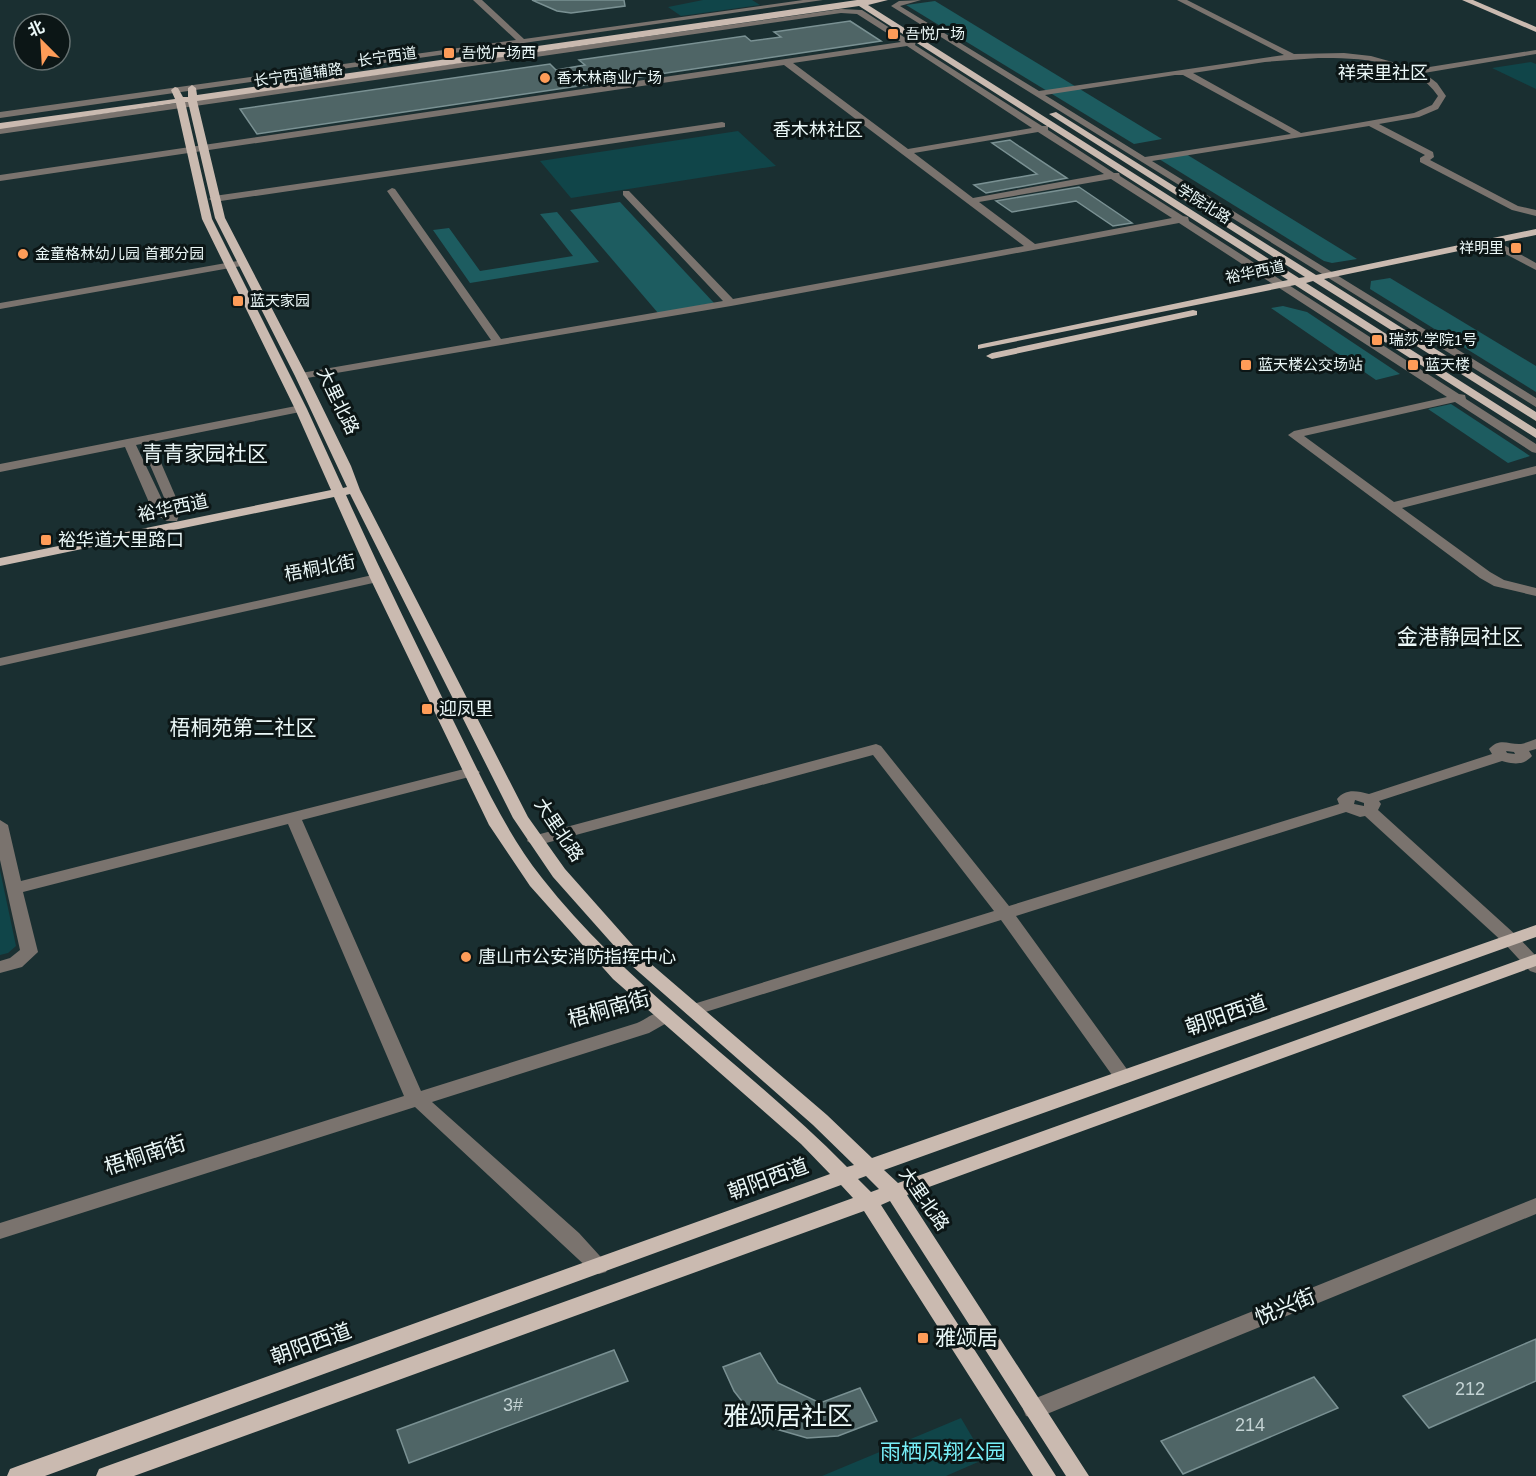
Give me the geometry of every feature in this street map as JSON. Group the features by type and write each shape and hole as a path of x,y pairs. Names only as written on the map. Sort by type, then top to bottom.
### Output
{"main road":[{"name":"长宁西道","path":"0,120 193,96 877,0"},
{"name":"学院北路","path":"877,0 1069,123 1536,434"},
{"path":"1466,0 1536,30"},
{"path":"1479,0 1536,24"},
{"name":"学院北路","path":"854,3 922,42 1197,217 1294,286 1310,283"},
{"name":"大里北路","path":"193,96 193,105 220,218 301,376 376,578 497,825 536,882 619,975 808,1139 869,1202 1045,1476"},
{"name":"长宁西道","path":"0,128 178,98"},
{"name":"大里北路","path":"178,98 207,219 229,265 301,409 521,818 536,841 558,873 639,962 820,1120 895,1192 1078,1476"},
{"path":"1054,126 1069,123"},
{"name":"裕华西道","path":"1310,283 1536,232"},
{"name":"裕华西道","path":"1326,279 1340,281 1536,239"},
{"path":"1326,279 1536,417"},
{"name":"裕华西道","path":"982,346 1280,284 1294,286"},
{"name":"裕华西道","path":"992,356 1294,286"},
{"name":"裕华西道","path":"0,554 172,518 344,487"},
{"name":"裕华西道","path":"0,562 344,487"},
{"name":"朝阳西道","path":"18,1476 813,1190 844,1176 1536,931"},
{"path":"107,1476 1534,963"}],"street":[{"path":"477,0 522,41"},
{"name":"长宁西道辅路","path":"193,96 522,41 819,0"},
{"path":"917,0 899,3 895,6 1082,121 1326,279"},
{"path":"1182,0 1291,55"},
{"path":"854,3 859,12 1280,284"},
{"name":"长宁西道辅路","path":"193,96 854,3"},
{"path":"0,178 922,42"},
{"path":"1416,72 1536,52"},
{"path":"1038,94 1291,55 1353,56 1389,63 1416,72 1438,89 1442,96 1440,102 1429,111 1416,115 1143,160"},
{"path":"786,62 1034,248"},
{"path":"1185,72 1299,135"},
{"path":"0,115 178,98"},
{"path":"1069,123 1082,121"},
{"path":"1370,123 1430,154 1423,160 1515,208 1536,213"},
{"path":"214,199 722,125"},
{"path":"906,152 1054,126"},
{"path":"971,201 1127,173"},
{"path":"392,191 498,342"},
{"path":"626,193 731,303"},
{"path":"301,376 731,303 1197,217"},
{"path":"1500,247 1536,267"},
{"path":"0,306 243,263"},
{"path":"1340,281 1536,403"},
{"path":"1294,286 1456,398 1536,449"},
{"path":"1473,393 1294,435 1485,575 1499,583 1536,592"},
{"path":"0,468 301,409"},
{"path":"129,443 159,514 172,518 175,509 145,440"},
{"path":"1391,507 1536,470"},
{"name":"梧桐北街","path":"0,657 359,576 376,578"},
{"name":"梧桐北街","path":"0,662 376,578"},
{"path":"1369,805 1501,756 1519,760 1524,756 1520,749 1536,744"},
{"path":"536,841 876,749 1005,913 1123,1077"},
{"path":"16,888 472,772"},
{"path":"693,1010 1347,807 1344,802 1350,795 1362,796 1534,963"},
{"path":"293,818 414,1097 572,1239 598,1266"},
{"path":"0,825 29,952 16,963 0,968"},
{"name":"梧桐南街","path":"0,1224 643,1028 666,1016"},
{"name":"梧桐南街","path":"0,1231 414,1097"},
{"name":"悦兴街","path":"1034,1409 1536,1206"}],"green space":[{"path":"703,0 752,0 760,5 681,16 668,7"},
{"path":"1531,62 1536,64 1536,89 1492,68"},
{"path":"738,131 776,166 571,198 540,161"},
{"path":"0,870 16,946 8,953 0,955"},
{"name":"雨栖凤翔公园","path":"961,1418 985,1459 946,1476 822,1476"}],"shaded area":[{"path":"935,1 1162,139 1134,144 906,5"},
{"path":"1186,154 1357,259 1332,263 1324,261 1159,159"},
{"path":"620,202 714,303 658,313 570,210"},
{"path":"557,212 599,262 470,283 433,230 449,228 480,271 573,256 540,214"},
{"path":"1390,278 1536,366 1536,392 1370,289 1371,281"},
{"path":"1283,306 1307,312 1400,374 1376,380 1271,308"},
{"path":"1451,404 1530,456 1508,463 1428,409"}],"building":[{"path":"532,0 624,0 625,6 571,13 557,11"},
{"name":"香木林商业广场","path":"850,21 881,41 257,134 240,109 550,64 556,70 585,65 579,60 745,36 751,41 781,37 774,32"},
{"path":"1010,140 1067,178 986,193 974,185 1037,174 992,143"},
{"path":"1079,187 1132,223 1113,226 1076,201 1012,212 996,201"},
{"path":"1536,1339 1536,1381 1429,1428 1403,1396"},
{"path":"614,1350 628,1381 409,1463 397,1430"},
{"path":"760,1353 778,1383 820,1403 860,1388 877,1421 838,1436 807,1438 776,1429 751,1413 734,1391 723,1367"},
{"path":"1314,1377 1338,1408 1183,1474 1161,1441"}],"place":[{"name":"吾悦广场","path":"893,34"},
{"name":"吾悦广场西","path":"449,53"},
{"name":"香木林商业广场","path":"545,78"},
{"name":"祥明里","path":"1516,248"},
{"name":"金童格林幼儿园 首郡分园","path":"23,254"},
{"name":"蓝天家园","path":"238,301"},
{"name":"瑞莎·学院1号","path":"1377,340"},
{"name":"蓝天楼公交场站","path":"1246,365"},
{"name":"蓝天楼","path":"1413,365"},
{"name":"裕华道大里路口","path":"46,540"},
{"name":"迎凤里","path":"427,709"},
{"name":"唐山市公安消防指挥中心","path":"466,957"},
{"name":"雅颂居","path":"923,1338"}],"district":[{"name":"祥荣里社区","path":"1383,73"},
{"name":"香木林社区","path":"818,130"},
{"name":"青青家园社区","path":"205,454"},
{"name":"金港静园社区","path":"1460,637"},
{"name":"梧桐苑第二社区","path":"243,728"},
{"name":"雅颂居社区","path":"788,1416"}]}
